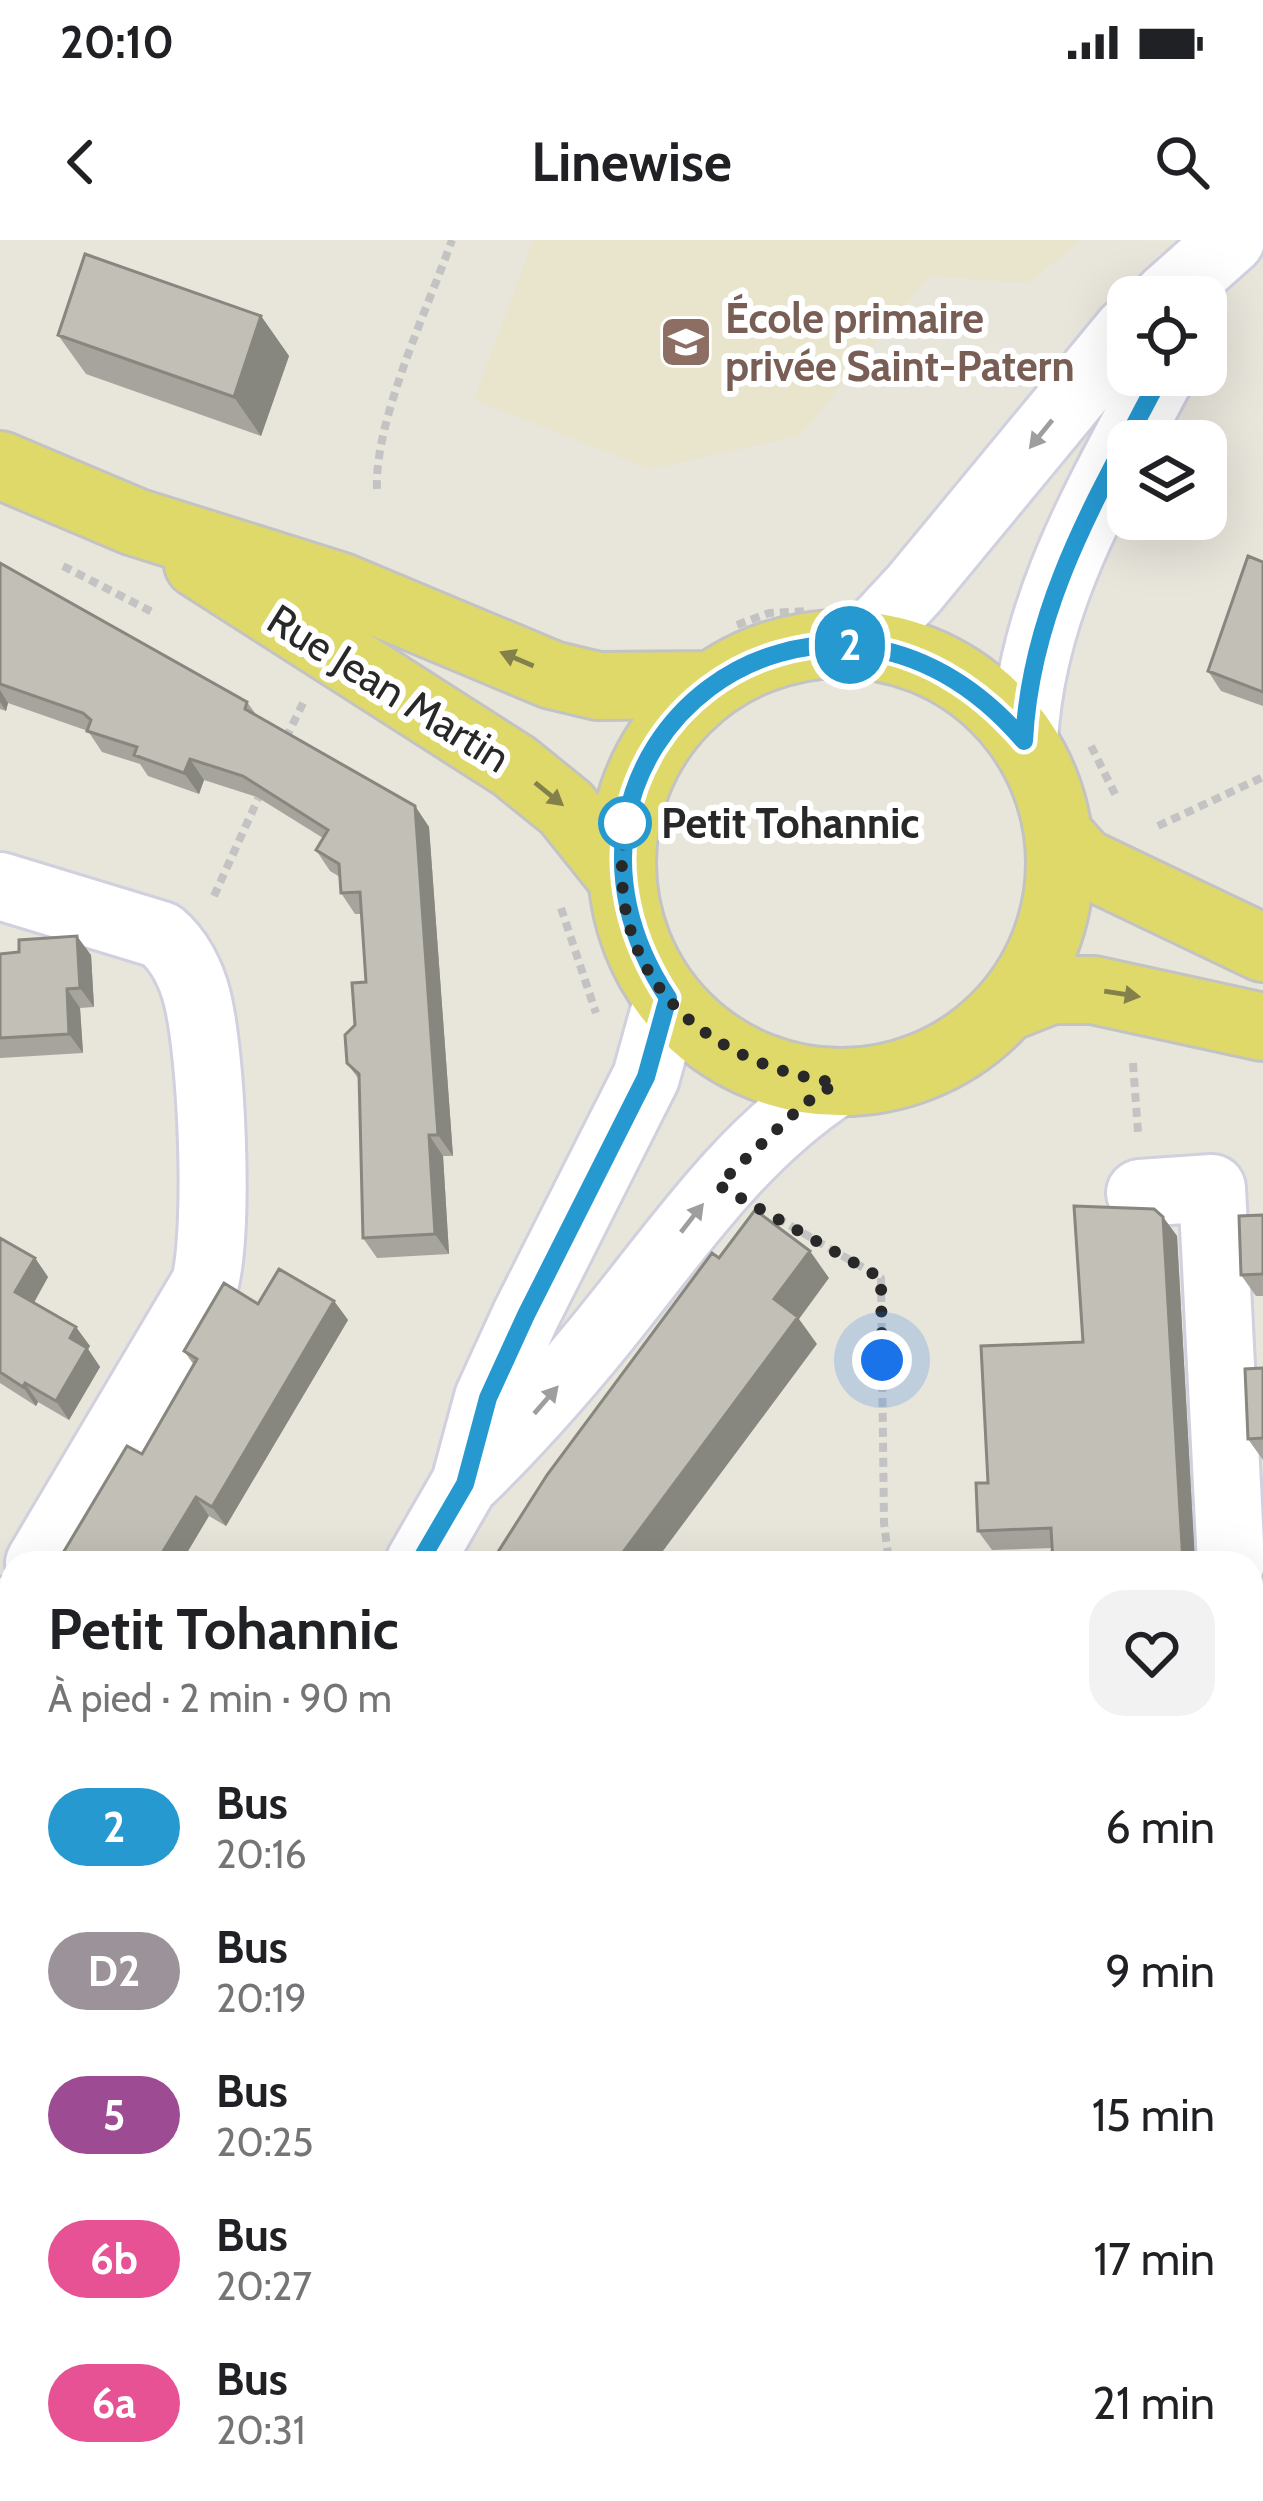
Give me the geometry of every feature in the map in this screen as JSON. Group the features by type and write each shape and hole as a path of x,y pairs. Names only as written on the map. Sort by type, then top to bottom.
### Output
{"main road":[{"name":"Rue Jean Martin","path":"0,465 135,522 339,586 552,674 598,686 720,657"},
{"name":"Rue Jean Martin","path":"135,522 368,678 514,766 566,808 622,878"},
{"path":"837,628 954,674 992,704 1024,741 1047,787 1060,836 1061,882 1052,927 1034,969 1008,1007 972,1040 930,1064 884,1078 836,1083 788,1076 742,1059 702,1033 668,998 644,962 629,921 622,878 625,823 642,770 720,657 759,659 793,650 837,628"},
{"path":"1060,836 1082,862 1263,948"},
{"path":"1008,1007 1052,990 1093,990 1263,1027"}],"street":[{"path":"837,628 914,590 1107,356"},
{"path":"1024,741 1034,649 1054,592 1151,396"},
{"path":"0,886 141,925 177,949 197,996 204,1050 213,1249 205,1283 46,1551"},
{"path":"465,1484 488,1398 631,1109 668,998"},
{"path":"426,1551 465,1484 574,1368 718,1185 804,1104 836,1083"},
{"path":"1140,1193 1212,1188 1231,1551"}],"path":[{"path":"377,489 376,463 385,430 452,240"},
{"path":"720,657 769,614 837,628"},
{"path":"284,742 304,700"},
{"path":"1145,832 1263,777"},
{"path":"177,949 203,929 265,784"},
{"path":"556,898 590,987 596,1036"},
{"path":"718,1185 881,1278 888,1551"}],"shaded area":[{"name":"École primaire privée Saint-Patern","path":"533,240 1080,240 1030,283 929,276 800,436 650,469 474,400"}],"building":[{"path":"85,254 261,316 234,397 58,335"},
{"path":"1248,556 1263,562 1263,692 1208,671"},
{"path":"0,563 247,702 245,709 415,806 438,1135 429,1135 435,1234 363,1238 359,1074 347,1063 345,1035 355,1025 352,983 366,982 360,892 341,893 339,864 316,850 328,830 243,776 190,759 184,773 134,755 137,747 87,731 91,720 83,713 0,684"},
{"path":"77,936 80,988 67,989 69,1034 0,1038 0,954 19,952 19,940"},
{"path":"1074,1206 1154,1209 1163,1217 1182,1551 1052,1551 1051,1528 978,1531 976,1483 988,1483 981,1346 1083,1342"},
{"path":"755,1210 810,1251 774,1299 798,1317 624,1551 499,1551 547,1475 712,1253 719,1258"},
{"path":"1263,1215 1263,1274 1241,1275 1239,1216"},
{"path":"0,1238 35,1258 15,1292 76,1327 70,1338 87,1348 56,1401 0,1372"},
{"path":"279,1269 334,1301 212,1507 196,1497 163,1551 64,1551 127,1446 142,1454 197,1359 184,1351 224,1283 258,1304"},
{"path":"1263,1368 1263,1438 1248,1439 1245,1369"}],"bus line":[{"name":"2","path":"426,1551 465,1484 488,1398 526,1315 646,1077 668,998 644,962 629,921 622,878 625,823 642,770 672,723 713,685 759,659 810,646 862,644 910,655 954,674 992,704 1024,741 1034,649 1054,592 1150,396"}],"place":[{"name":"École primaire privée Saint-Patern","path":"686,342"},
{"name":"Petit Tohannic","path":"625,823"}],"route":[{"path":"625,823 622,878 629,921 644,962 668,998 702,1033 742,1059 788,1076 836,1083 804,1104 718,1185 881,1278 882,1360"}]}
